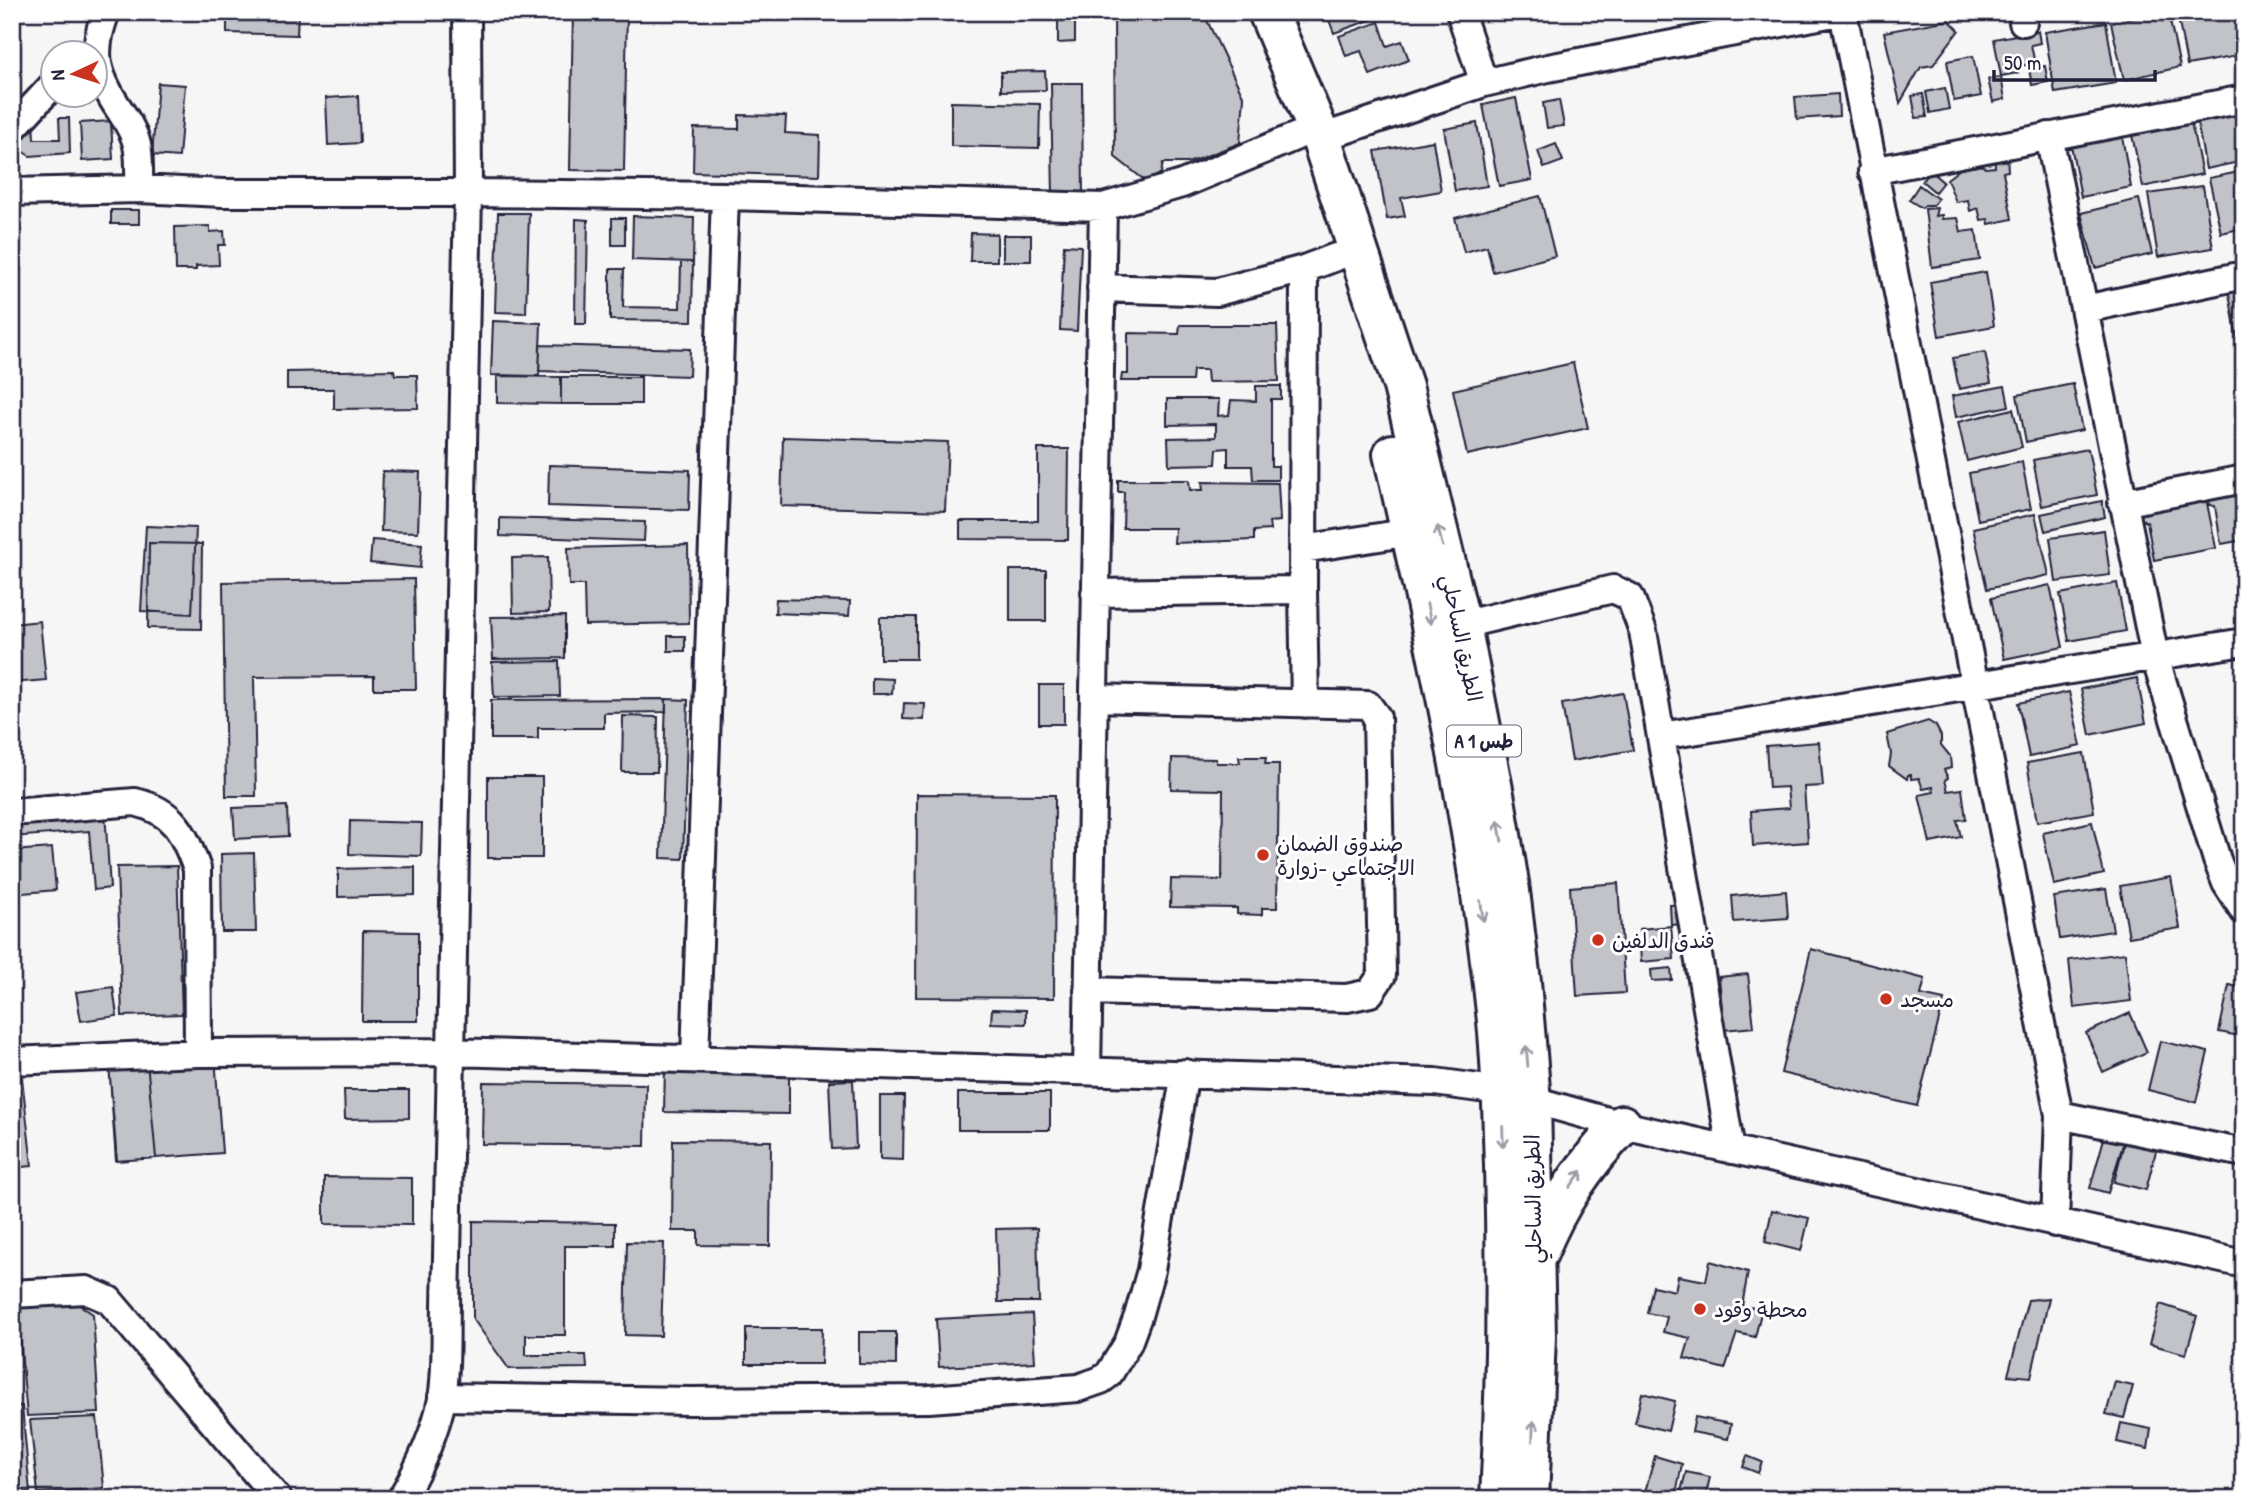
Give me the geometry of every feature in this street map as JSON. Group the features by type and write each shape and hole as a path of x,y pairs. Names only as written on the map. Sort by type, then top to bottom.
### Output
{"highway":[{"name":"الطريق الساحلي","path":"1243,12 1309,137 1320,263 1379,396 1435,643 1469,818 1496,1013 1516,1096 1534,1261 1535,1338 1529,1499"},
{"name":"الطريق الساحلي","path":"1268,12 1309,137 1403,386 1461,625 1510,883 1521,982 1500,1499"},
{"path":"1534,1261 1550,1223 1570,1187 1594,1155 1622,1125"}],"street":[{"path":"97,38 106,12"},
{"path":"401,1499 429,1442 442,1397 453,1052 468,193 467,12"},
{"path":"1460,12 1484,83"},
{"path":"12,192 139,189 223,193 725,196 1103,207 1182,184 1309,137 1484,83 1561,65 1841,12 2059,1115 2055,1223"},
{"path":"108,92 129,124 137,144 139,189"},
{"path":"1872,171 2244,99"},
{"path":"12,129 38,101"},
{"path":"2049,136 2155,657 2217,860 2226,883 2244,911"},
{"path":"695,1058 725,196"},
{"path":"1087,1071 1103,207"},
{"path":"1101,288 1217,292 1320,263 1303,549 1305,704"},
{"path":"2085,309 2244,275"},
{"path":"2122,503 2244,479"},
{"path":"1303,549 1410,532"},
{"path":"1461,625 1613,589 1630,597 1643,631 1731,1150"},
{"path":"1096,593 1303,590"},
{"path":"1661,736 2244,642"},
{"path":"1088,991 1347,998 1370,993 1382,975 1377,717 1368,705 1094,698"},
{"path":"12,812 135,802 152,806 172,819 187,841 197,869 198,1053"},
{"path":"12,1061 198,1053 453,1052 1410,1080 1460,1084 1516,1096 1622,1125 2244,1264"},
{"path":"442,1397 692,1401 929,1399 1079,1388 1101,1380 1118,1362 1128,1343 1151,1270 1185,1073"},
{"path":"2059,1115 2244,1153"},
{"path":"12,1294 86,1290 109,1300 278,1499"}],"building":[{"path":"227,12 298,12 297,35 227,33"},
{"path":"573,12 627,12 624,171 570,170"},
{"path":"1058,12 1075,12 1075,42 1058,43"},
{"path":"1114,12 1203,12 1244,98 1240,143 1188,163 1163,163 1161,173 1147,182 1115,157"},
{"path":"1326,12 1392,12 1334,33"},
{"path":"1876,12 1921,12 1878,20"},
{"path":"2049,12 2084,12 2051,19"},
{"path":"2156,12 2168,12 2180,67 2124,80 2111,23"},
{"path":"2177,12 2235,12 2243,55 2187,65"},
{"path":"1949,20 1959,30 1933,65 1921,67 1900,103 1884,32"},
{"path":"1379,22 1387,46 1402,41 1409,60 1370,75 1361,51 1346,56 1339,36"},
{"path":"2106,22 2116,83 2055,93 2045,32"},
{"path":"2038,31 2040,43 2031,45 2035,64 2018,66 2018,73 2001,76 1994,39"},
{"path":"1973,56 1981,96 1954,101 1947,61"},
{"path":"2045,66 2048,82 2032,85 2029,69"},
{"path":"1045,71 1046,90 1001,91 1001,72"},
{"path":"2001,77 2005,99 1993,102 1988,79"},
{"path":"158,83 185,85 179,157 152,155"},
{"path":"1051,83 1082,83 1083,198 1053,198"},
{"path":"1945,88 1949,109 1930,113 1926,92"},
{"path":"1838,94 1839,116 1797,119 1795,97"},
{"path":"1923,94 1927,117 1916,118 1912,96"},
{"path":"358,96 360,143 328,145 326,98"},
{"path":"1516,98 1532,180 1499,186 1483,105"},
{"path":"1559,100 1564,126 1547,128 1543,103"},
{"path":"951,102 1040,104 1039,148 951,146"},
{"path":"2244,107 2244,161 2206,169 2196,116"},
{"path":"739,115 786,116 785,133 820,135 819,176 693,172 694,128 739,129"},
{"path":"59,118 69,118 70,153 30,156 20,150 18,127 33,121 34,139 60,139"},
{"path":"111,121 113,159 82,161 80,123"},
{"path":"2191,122 2202,174 2143,187 2132,135"},
{"path":"1477,123 1487,186 1455,191 1444,129"},
{"path":"2122,136 2131,187 2081,197 2071,145"},
{"path":"1433,141 1441,191 1401,198 1405,216 1387,219 1375,151"},
{"path":"1556,144 1563,161 1544,168 1538,151"},
{"path":"2007,153 2008,171 2003,172 2012,219 1989,224 1988,219 1981,220 1978,208 1970,211 1968,200 1956,202 1947,179 1960,169 1982,165 1985,168 1995,167 1994,154"},
{"path":"1930,171 1943,182 1935,192 1922,181"},
{"path":"2244,171 2244,228 2221,233 2209,178"},
{"path":"1919,185 1938,199 1933,205 1925,205 1922,208 1909,200"},
{"path":"2203,186 2213,248 2158,257 2148,194"},
{"path":"1540,196 1555,256 1493,272 1487,246 1464,252 1455,218"},
{"path":"2139,199 2152,254 2095,268 2081,213"},
{"path":"1937,208 1935,216 1942,215 1942,219 1958,218 1961,232 1976,230 1980,260 1932,267 1925,209"},
{"path":"111,210 139,210 139,224 111,224"},
{"path":"498,213 529,213 526,313 495,312"},
{"path":"633,216 694,218 693,262 632,260"},
{"path":"612,218 625,218 625,245 612,245"},
{"path":"576,219 588,220 586,324 575,324"},
{"path":"210,226 210,232 224,231 225,245 218,245 219,265 196,266 196,270 176,270 175,227"},
{"path":"971,233 997,234 997,261 970,261"},
{"path":"1003,235 1031,235 1031,261 1003,261"},
{"path":"1064,245 1081,246 1077,331 1060,330"},
{"path":"681,262 693,262 692,321 610,320 610,269 624,269 623,307 680,308"},
{"path":"1986,272 1994,326 1939,336 1930,282"},
{"path":"2244,280 2244,353 2240,354 2227,283"},
{"path":"493,321 541,323 539,376 491,375"},
{"path":"1180,325 1277,325 1279,381 1208,382 1207,370 1193,370 1192,381 1121,381 1122,374 1128,374 1128,333 1179,334"},
{"path":"540,345 690,349 689,376 539,371"},
{"path":"1985,352 1991,383 1959,389 1953,358"},
{"path":"1573,363 1588,428 1467,455 1453,390"},
{"path":"394,370 395,375 417,375 418,408 334,409 334,389 287,389 287,372"},
{"path":"497,376 561,377 561,404 497,403"},
{"path":"561,377 641,377 641,404 561,404"},
{"path":"2073,384 2082,430 2026,442 2017,395"},
{"path":"1256,386 1281,386 1281,399 1271,399 1271,466 1278,466 1278,480 1253,480 1252,466 1228,466 1228,448 1217,449 1216,464 1169,465 1168,438 1216,437 1216,424 1167,425 1167,399 1219,399 1218,416 1229,415 1231,400 1256,401"},
{"path":"2005,386 2009,406 1956,417 1952,396"},
{"path":"2013,409 2022,447 1967,461 1958,422"},
{"path":"783,437 948,442 945,511 781,506"},
{"path":"1038,449 1069,449 1068,540 960,539 960,521 1038,521"},
{"path":"2088,449 2097,495 2042,506 2033,460"},
{"path":"2022,462 2031,509 1978,520 1969,473"},
{"path":"549,465 690,470 689,510 548,506"},
{"path":"383,471 420,472 418,532 381,531"},
{"path":"1118,480 1189,480 1190,490 1203,490 1202,482 1278,483 1280,521 1269,522 1270,530 1254,531 1254,540 1174,543 1175,528 1123,528 1124,492 1118,492"},
{"path":"2244,489 2244,545 2239,545 2238,541 2221,544 2215,506 2209,505 2211,495"},
{"path":"2205,493 2216,548 2154,560 2147,522 2141,519 2143,505"},
{"path":"2102,501 2105,517 2045,531 2041,514"},
{"path":"2035,514 2049,575 1987,589 1973,528"},
{"path":"500,518 645,522 644,541 500,536"},
{"path":"146,526 196,528 192,614 141,611"},
{"path":"2104,530 2110,575 2056,582 2050,538"},
{"path":"372,540 422,544 420,568 370,563"},
{"path":"149,543 202,544 201,629 148,628"},
{"path":"688,545 689,623 585,625 584,585 569,585 568,548"},
{"path":"548,557 549,612 513,613 512,558"},
{"path":"1010,570 1046,570 1046,621 1010,621"},
{"path":"414,579 416,689 374,689 374,676 254,677 256,796 226,796 223,582"},
{"path":"2117,583 2126,631 2069,641 2060,594"},
{"path":"2050,585 2063,647 2004,659 1991,598"},
{"path":"776,599 850,601 849,616 775,613"},
{"path":"565,616 565,658 493,659 491,617"},
{"path":"880,617 916,617 916,659 880,659"},
{"path":"40,621 46,680 12,683 12,624"},
{"path":"668,636 685,636 685,651 668,651"},
{"path":"559,661 560,696 494,697 492,662"},
{"path":"872,678 893,679 892,694 872,694"},
{"path":"2137,678 2146,723 2090,735 2081,689"},
{"path":"1039,685 1064,685 1064,724 1039,724"},
{"path":"2069,692 2081,746 2029,757 2018,703"},
{"path":"1623,693 1633,750 1572,761 1562,704"},
{"path":"666,699 688,700 683,859 661,858"},
{"path":"666,699 666,712 604,713 604,728 538,728 538,739 491,739 491,700"},
{"path":"904,703 925,704 924,720 903,719"},
{"path":"623,716 658,717 657,772 622,772"},
{"path":"1928,721 1936,726 1941,736 1941,745 1950,756 1951,768 1944,770 1948,778 1945,780 1948,791 1962,789 1966,819 1957,820 1961,837 1930,843 1919,795 1934,792 1933,787 1923,789 1919,778 1911,779 1911,775 1908,775 1907,779 1889,766 1891,754 1887,734"},
{"path":"1819,742 1823,786 1804,787 1808,842 1753,846 1751,811 1789,808 1787,787 1769,788 1766,746"},
{"path":"2084,753 2094,812 2037,822 2027,763"},
{"path":"1239,757 1266,757 1265,764 1279,764 1277,908 1262,908 1262,915 1237,914 1237,908 1170,907 1171,879 1222,880 1223,790 1171,789 1172,758 1216,759 1216,763 1240,763"},
{"path":"488,777 542,777 542,858 488,858"},
{"path":"917,794 1055,795 1054,998 916,997"},
{"path":"287,806 288,836 235,839 233,808"},
{"path":"105,811 110,888 94,890 89,831 12,837 12,819"},
{"path":"350,821 422,823 421,856 349,854"},
{"path":"2092,822 2104,874 2054,885 2043,833"},
{"path":"52,848 56,890 12,894 12,851"},
{"path":"254,853 256,932 222,932 221,854"},
{"path":"177,866 182,1014 122,1016 117,867"},
{"path":"415,867 415,895 338,897 338,869"},
{"path":"2171,877 2180,928 2129,937 2120,886"},
{"name":"فندق الدلفين","path":"1618,883 1625,993 1577,996 1570,887"},
{"path":"2106,889 2113,931 2060,939 2054,897"},
{"path":"1786,891 1788,918 1734,922 1732,896"},
{"path":"1683,904 1684,924 1671,925 1670,905"},
{"path":"1671,926 1674,959 1641,962 1639,929"},
{"path":"363,931 418,932 418,1021 362,1021"},
{"path":"1811,949 1925,979 1921,995 1944,1000 1917,1106 1781,1073"},
{"path":"2125,953 2131,1001 2074,1008 2069,960"},
{"path":"1671,968 1672,980 1652,981 1651,970"},
{"path":"1748,974 1754,1027 1724,1030 1719,977"},
{"path":"2229,985 2244,988 2244,1037 2219,1032"},
{"path":"113,987 117,1016 81,1021 76,992"},
{"path":"992,1009 1026,1010 1026,1024 991,1023"},
{"path":"2130,1013 2147,1052 2103,1072 2086,1033"},
{"path":"2160,1041 2208,1052 2196,1102 2148,1090"},
{"path":"215,1056 222,1153 116,1161 109,1064"},
{"path":"147,1061 156,1158 117,1161 109,1064"},
{"path":"665,1067 789,1069 789,1114 664,1112"},
{"path":"22,1078 32,1166 12,1168 12,1079"},
{"path":"853,1080 856,1148 832,1149 829,1081"},
{"path":"483,1082 646,1084 645,1146 482,1144"},
{"path":"344,1090 409,1090 409,1118 345,1119"},
{"path":"958,1093 1050,1093 1050,1130 958,1130"},
{"path":"880,1096 904,1096 903,1160 880,1159"},
{"path":"2105,1135 2124,1141 2108,1193 2090,1188"},
{"path":"2126,1135 2158,1143 2146,1190 2114,1182"},
{"path":"673,1140 771,1141 770,1246 698,1245 698,1231 672,1231"},
{"path":"324,1177 412,1178 412,1225 324,1224"},
{"path":"12,1207 16,1251 12,1251"},
{"path":"1772,1210 1809,1218 1801,1251 1765,1242"},
{"path":"473,1221 615,1223 615,1246 565,1246 565,1335 526,1335 526,1355 586,1355 587,1368 509,1369 473,1319"},
{"path":"1037,1228 1039,1302 998,1302 996,1229"},
{"path":"627,1242 664,1243 661,1336 625,1335"},
{"path":"1710,1261 1748,1272 1742,1306 1762,1309 1755,1337 1737,1333 1725,1369 1684,1358 1690,1338 1663,1332 1667,1317 1647,1313 1653,1286 1675,1291 1678,1276 1706,1281"},
{"path":"2049,1298 2031,1377 2008,1375 2028,1300"},
{"path":"75,1302 93,1314 99,1413 27,1416 17,1307"},
{"path":"2160,1304 2197,1316 2186,1354 2149,1344"},
{"path":"1032,1314 1035,1362 939,1367 936,1319"},
{"path":"746,1328 822,1328 821,1364 746,1364"},
{"path":"859,1332 896,1332 896,1365 859,1364"},
{"path":"2115,1382 2133,1386 2124,1418 2106,1414"},
{"path":"1642,1393 1675,1401 1668,1431 1635,1423"},
{"path":"12,1406 22,1406 30,1492 12,1494"},
{"path":"97,1417 104,1488 38,1493 30,1420"},
{"path":"1695,1417 1731,1424 1728,1439 1692,1432"},
{"path":"2121,1423 2151,1429 2148,1449 2117,1442"},
{"path":"1655,1456 1682,1464 1675,1499 1643,1499"},
{"path":"1747,1456 1762,1462 1758,1473 1743,1467"},
{"path":"1686,1472 1710,1477 1705,1499 1679,1499"}],"place":[{"name":"صندوق الضمان الاجتماعي -زوارة","path":"1263,855"},
{"name":"فندق الدلفين","path":"1598,940"},
{"name":"مسجد","path":"1886,999"},
{"name":"محطة وقود","path":"1700,1309"}]}
